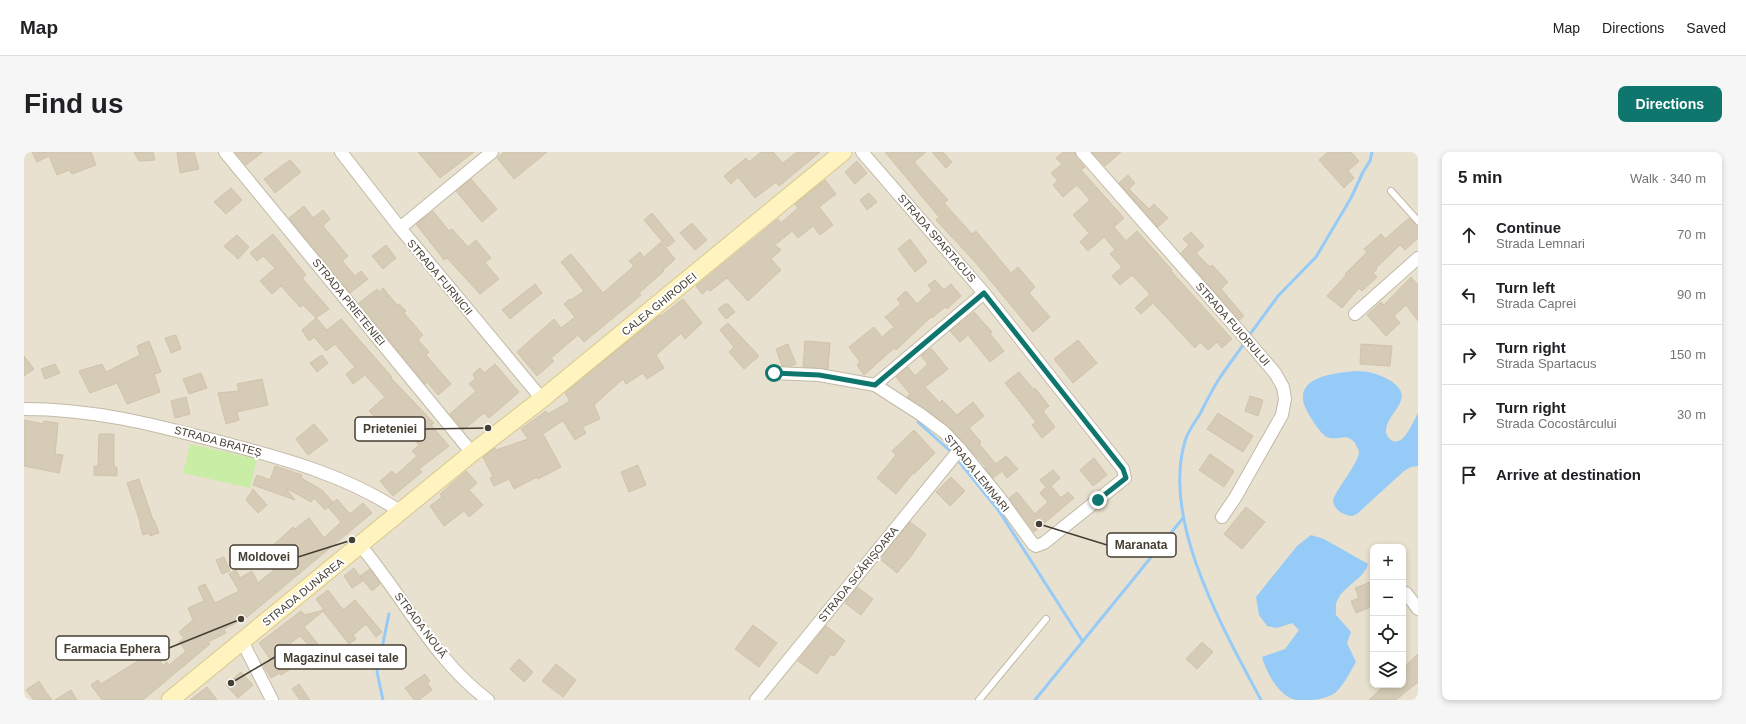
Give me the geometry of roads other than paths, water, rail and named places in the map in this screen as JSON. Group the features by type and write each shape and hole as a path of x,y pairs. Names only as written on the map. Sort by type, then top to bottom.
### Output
{"street":[{"name":"STRADA PRIETENIEI","path":"225,152 472,453"},
{"name":"STRADA FURNICII","path":"341,152 400,228 542,399"},
{"path":"400,228 492,152"},
{"name":"CALEA GHIRODEI","path":"472,453 542,399 843,152"},
{"name":"STRADA SPARTACUS","path":"862,152 984,293 1123,469 1126,478 1044,543 1036,546"},
{"name":"STRADA FUIORULUI","path":"1082,152 1241,333 1282,383 1285,395 1285,407 1282,414 1235,498 1222,517"},
{"path":"1355,314 1417,262"},
{"path":"875,385 984,293"},
{"name":"STRADA LEMNARI","path":"774,373 819,375 875,385 920,414 944,432 960,449 1036,546"},
{"name":"STRADA BRATEȘ","path":"24,409 74,410 108,415 161,426 257,452 298,464 350,484 382,500 401,512"},
{"name":"STRADA SCĂRIȘOARA","path":"756,700 960,449"},
{"name":"STRADA DUNĂREA","path":"170,700 472,453"},
{"name":"STRADA NOUĂ","path":"360,545 451,667 471,687 488,700"},
{"path":"1406,593 1418,609"},
{"path":"242,641 272,700"}],"lane":[{"path":"1391,191 1418,221"},
{"path":"979,700 1046,619"}],"water":[{"path":"1356,371 1370,372 1378,375 1391,381 1398,388 1401,394 1401,400 1387,425 1386,432 1391,440 1396,441 1404,437 1418,413 1418,466 1411,467 1404,471 1357,514 1352,516 1337,509 1333,500 1356,461 1359,450 1355,443 1348,438 1331,438 1324,435 1305,407 1303,397 1305,389 1318,378 1338,373"},
{"path":"1311,535 1324,539 1368,564 1366,570 1341,594 1336,605 1336,615 1351,632 1347,643 1356,662 1344,682 1335,693 1327,697 1317,699 1296,700 1284,694 1274,683 1262,657 1285,649 1299,630 1292,623 1277,628 1267,626 1259,615 1256,597 1297,546"}],"waterway":[{"path":"1248,337 1278,296 1316,257 1351,198 1363,172 1370,161 1372,152"},
{"path":"1245,342 1219,379 1188,434 1185,441 1180,473 1182,506 1189,540 1200,575 1214,609 1261,700"},
{"path":"918,422 949,450"},
{"path":"957,459 999,511 1083,642"},
{"path":"1035,700 1183,518"},
{"path":"383,700 377,672 389,614"}],"place":[{"name":"Prieteniei","path":"488,428"},
{"name":"Maranata","path":"1039,524"},
{"name":"Moldovei","path":"352,540"},
{"name":"Farmacia Ephera","path":"241,619"},
{"name":"Magazinul casei tale","path":"231,683"}]}
